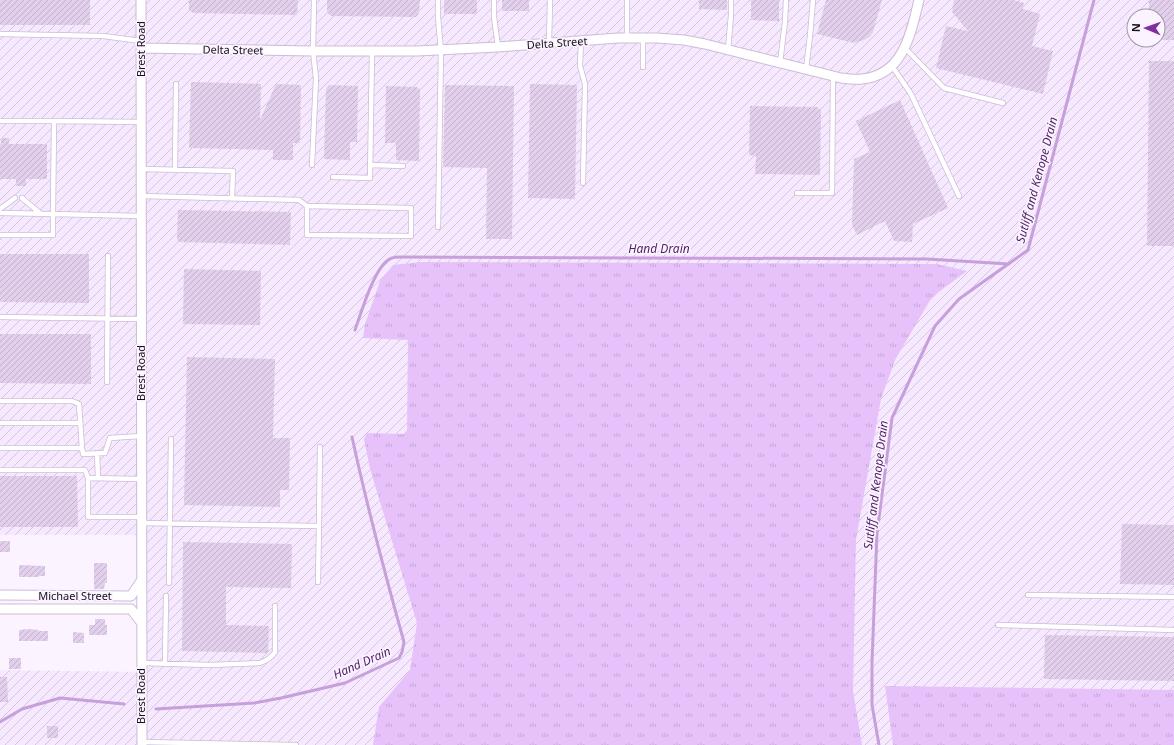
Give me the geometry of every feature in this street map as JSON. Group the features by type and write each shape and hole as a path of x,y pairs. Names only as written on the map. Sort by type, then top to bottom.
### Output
{"street":[{"name":"Brest Road","path":"141,0 142,744"},
{"name":"Delta Street","path":"141,45 372,52 441,51 626,38 657,38 684,40 853,80 881,74 892,66 897,60 905,48 910,35 919,0"},
{"name":"Michael Street","path":"0,595 131,596 141,581"},
{"name":"Michael Street","path":"0,609 131,610 141,622"}],"lane":[{"path":"312,165 316,78 313,51 314,0"},
{"path":"438,0 441,51 438,227"},
{"path":"494,0 494,17 498,48"},
{"path":"550,0 550,44"},
{"path":"626,38 627,0"},
{"path":"728,50 732,15 731,0"},
{"path":"780,63 786,0"},
{"path":"806,69 813,0"},
{"path":"0,34 103,36 141,45"},
{"path":"643,38 643,67"},
{"path":"581,41 580,66 585,84 583,183"},
{"path":"905,48 944,88 1003,103"},
{"path":"333,177 370,178 372,52"},
{"path":"892,66 911,94 959,196"},
{"path":"797,193 832,193 833,76"},
{"path":"175,170 176,84"},
{"path":"0,121 141,122"},
{"path":"0,235 53,236 54,121"},
{"path":"371,165 403,166"},
{"path":"141,169 233,171 232,198"},
{"path":"141,196 299,200 307,206 411,208 410,236 307,235 307,206"},
{"path":"0,209 15,198"},
{"path":"22,198 41,214"},
{"path":"0,213 141,216"},
{"path":"107,382 108,256"},
{"path":"0,317 141,319"},
{"path":"0,401 72,401 79,404 83,454 105,453 110,438 141,436"},
{"path":"0,423 80,423"},
{"path":"169,583 171,439"},
{"path":"318,582 320,447"},
{"path":"0,448 82,448"},
{"path":"98,453 98,478"},
{"path":"0,470 85,470 88,478 88,517 170,523 319,526"},
{"path":"88,478 141,479"},
{"path":"1028,595 1174,597"},
{"path":"165,664 166,596"},
{"path":"141,663 210,665 260,663 266,661 274,652 275,606"},
{"path":"998,625 1174,630"},
{"path":"142,744 296,745"}],"shaded area":[{"path":"0,0 1174,0 1174,745 0,745 0,670 145,672 145,535 0,535"}],"green space":[{"path":"421,262 937,264 967,271 932,297 895,360 881,399 856,539 853,691 862,745 373,745 379,707 410,670 417,623 370,469 364,439 367,433 404,434 407,430 408,340 363,338 365,324 380,281 393,265"},
{"path":"885,686 1174,690 1174,745 893,745"}],"building":[{"path":"0,0 90,0 90,25 0,25"},
{"path":"189,0 298,0 297,15 193,13 189,10"},
{"path":"327,0 420,0 419,13 416,17 331,16 327,12"},
{"path":"444,0 477,0 477,14 444,14"},
{"path":"502,0 529,0 529,11 502,11"},
{"path":"699,0 727,0 727,10 699,9"},
{"path":"751,0 779,0 779,21 751,20"},
{"path":"826,0 882,0 873,32 864,40 854,43 817,34"},
{"path":"954,0 1013,0 1024,3 1023,9 1040,14 1032,46 1053,51 1043,94 936,68 946,26 968,31 952,12"},
{"path":"1149,0 1174,0 1174,40 1166,40 1166,8 1149,8"},
{"path":"1149,61 1174,61 1174,246 1147,246"},
{"path":"191,82 261,84 260,120 276,84 301,85 300,143 293,143 293,160 273,160 273,150 189,148"},
{"path":"530,84 577,85 575,199 528,198"},
{"path":"329,85 358,86 357,142 350,142 350,160 324,159 326,89"},
{"path":"445,85 514,86 512,239 486,239 487,168 443,167"},
{"path":"386,86 416,87 420,89 419,161 396,160 396,143 385,143"},
{"path":"900,100 948,208 913,224 912,242 894,241 885,221 857,235 852,225 854,159 870,152 856,121"},
{"path":"750,106 817,107 821,110 820,175 755,174 756,156 749,155"},
{"path":"1,138 9,138 9,144 47,144 47,179 26,179 26,186 16,186 16,179 0,179"},
{"path":"178,210 291,212 290,245 179,242 177,239"},
{"path":"0,254 89,254 89,303 0,302"},
{"path":"184,269 261,271 260,325 183,324"},
{"path":"0,334 91,334 91,384 0,383"},
{"path":"187,357 275,359 273,438 290,438 289,490 280,490 280,507 184,505"},
{"path":"0,476 77,476 78,527 0,527"},
{"path":"1122,524 1174,525 1174,585 1120,584"},
{"path":"0,541 10,541 10,552 0,552"},
{"path":"183,542 292,544 291,588 226,587 226,625 269,626 268,653 182,651"},
{"path":"94,563 107,563 107,583 105,583 104,589 94,589"},
{"path":"19,565 45,566 45,576 19,577"},
{"path":"95,619 105,619 105,625 107,625 107,635 89,635 89,625 95,625"},
{"path":"28,629 48,631 48,641 19,641 19,630"},
{"path":"73,632 84,633 84,643 73,643"},
{"path":"1045,635 1174,637 1174,681 1044,679"},
{"path":"9,658 21,658 21,669 9,669"},
{"path":"0,677 7,677 8,702 0,702"},
{"path":"47,726 58,726 58,738 47,738"}],"waterway":[{"name":"Sutliff and Kenope Drain","path":"879,745 872,705 872,662 877,533 892,418 935,326 959,299 1028,250 1094,0"},
{"name":"Hand Drain","path":"355,330 374,279 386,262 395,257 927,259 1009,264"},
{"name":"Hand Drain","path":"156,709 254,703 281,698 345,683 399,658 404,642 376,540 352,437"},
{"name":"Hand Drain","path":"0,722 22,709 60,698 124,704"}]}
